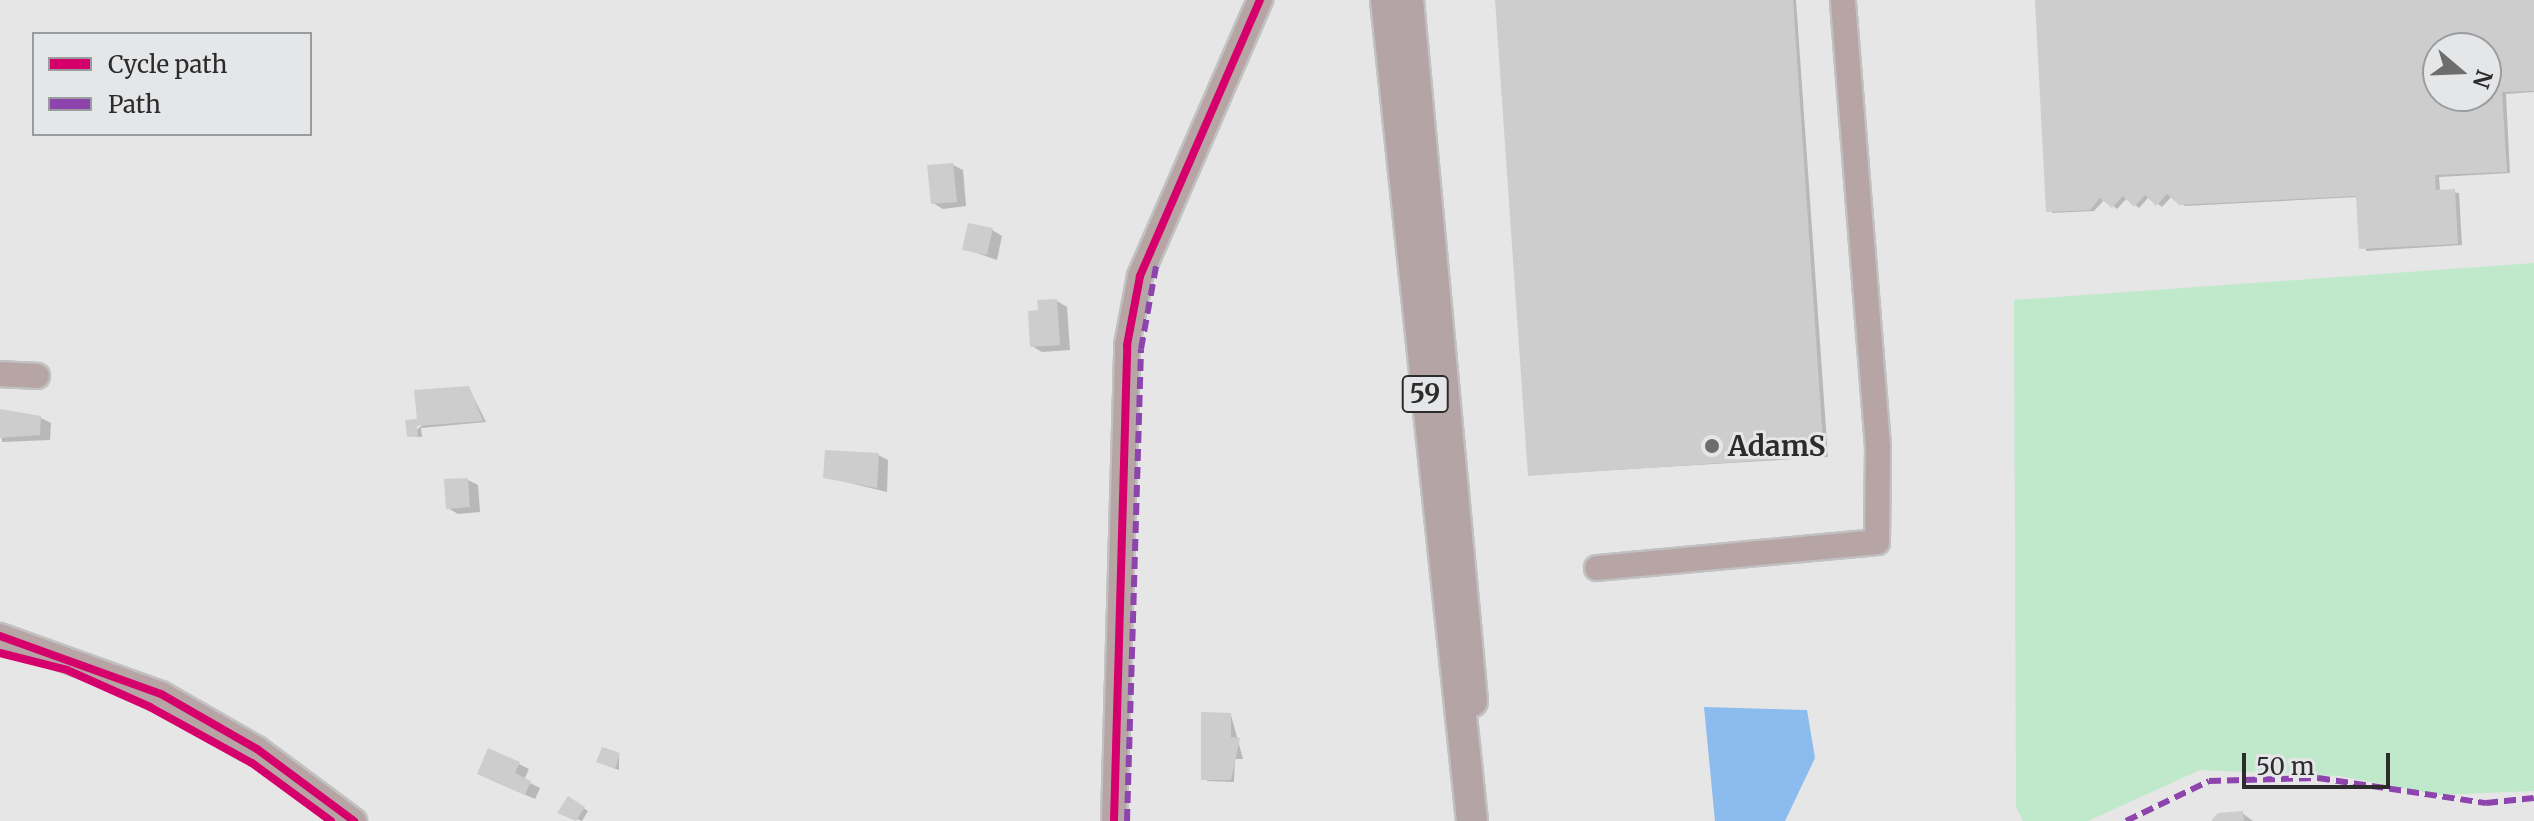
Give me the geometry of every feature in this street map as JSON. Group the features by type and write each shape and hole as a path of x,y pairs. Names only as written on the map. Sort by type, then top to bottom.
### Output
{"main road":[{"name":"59","path":"1386,0 1472,821"},
{"name":"59","path":"1408,0 1473,647 1469,787"}],"street":[{"path":"1114,821 1127,345 1140,276 1260,0"},
{"path":"1597,568 1877,542 1878,447 1843,0"},
{"path":"0,374 37,376"},
{"path":"0,636 172,700 289,770 354,821"}],"green space":[{"path":"2534,263 2534,791 2438,795 2339,776 2200,770 2088,821 2023,821 2016,807 2014,300"}],"water":[{"path":"1704,707 1807,710 1815,758 1785,821 1715,821"}],"building":[{"path":"1495,0 1793,0 1824,456 1528,476"},
{"path":"2035,0 2534,0 2534,91 2502,92 2507,172 2435,175 2436,190 2455,189 2458,244 2359,249 2356,196 2179,205 2167,194 2156,206 2145,195 2134,207 2123,196 2112,208 2100,198 2090,210 2046,212"},
{"path":"953,163 957,202 931,204 927,165"},
{"path":"968,223 993,228 987,255 962,250"},
{"path":"1057,299 1060,345 1030,347 1028,311 1038,310 1037,300"},
{"path":"469,386 483,421 417,426 418,436 407,437 405,420 417,419 414,390"},
{"path":"0,409 41,416 40,435 0,438"},
{"path":"825,450 879,453 877,488 823,478"},
{"path":"468,478 470,507 446,509 444,479"},
{"path":"1201,712 1231,713 1231,737 1240,738 1231,780 1201,780"},
{"path":"602,747 620,753 615,769 596,762"},
{"path":"488,748 520,762 515,773 531,781 525,795 477,774"},
{"path":"568,796 585,807 576,821 557,813"},
{"path":"2243,811 2244,821 2211,821 2218,813"}],"marked path":[{"path":"1127,821 1141,349 1157,261"},
{"path":"2126,821 2209,781 2318,778 2486,803 2534,798"}],"cycle path":[{"path":"1114,821 1127,345 1140,276 1260,0"},
{"path":"0,636 161,694 257,749 354,821"},
{"path":"0,653 67,670 150,707 252,763 331,821"}],"place":[{"name":"AdamS","path":"1712,446"}]}
